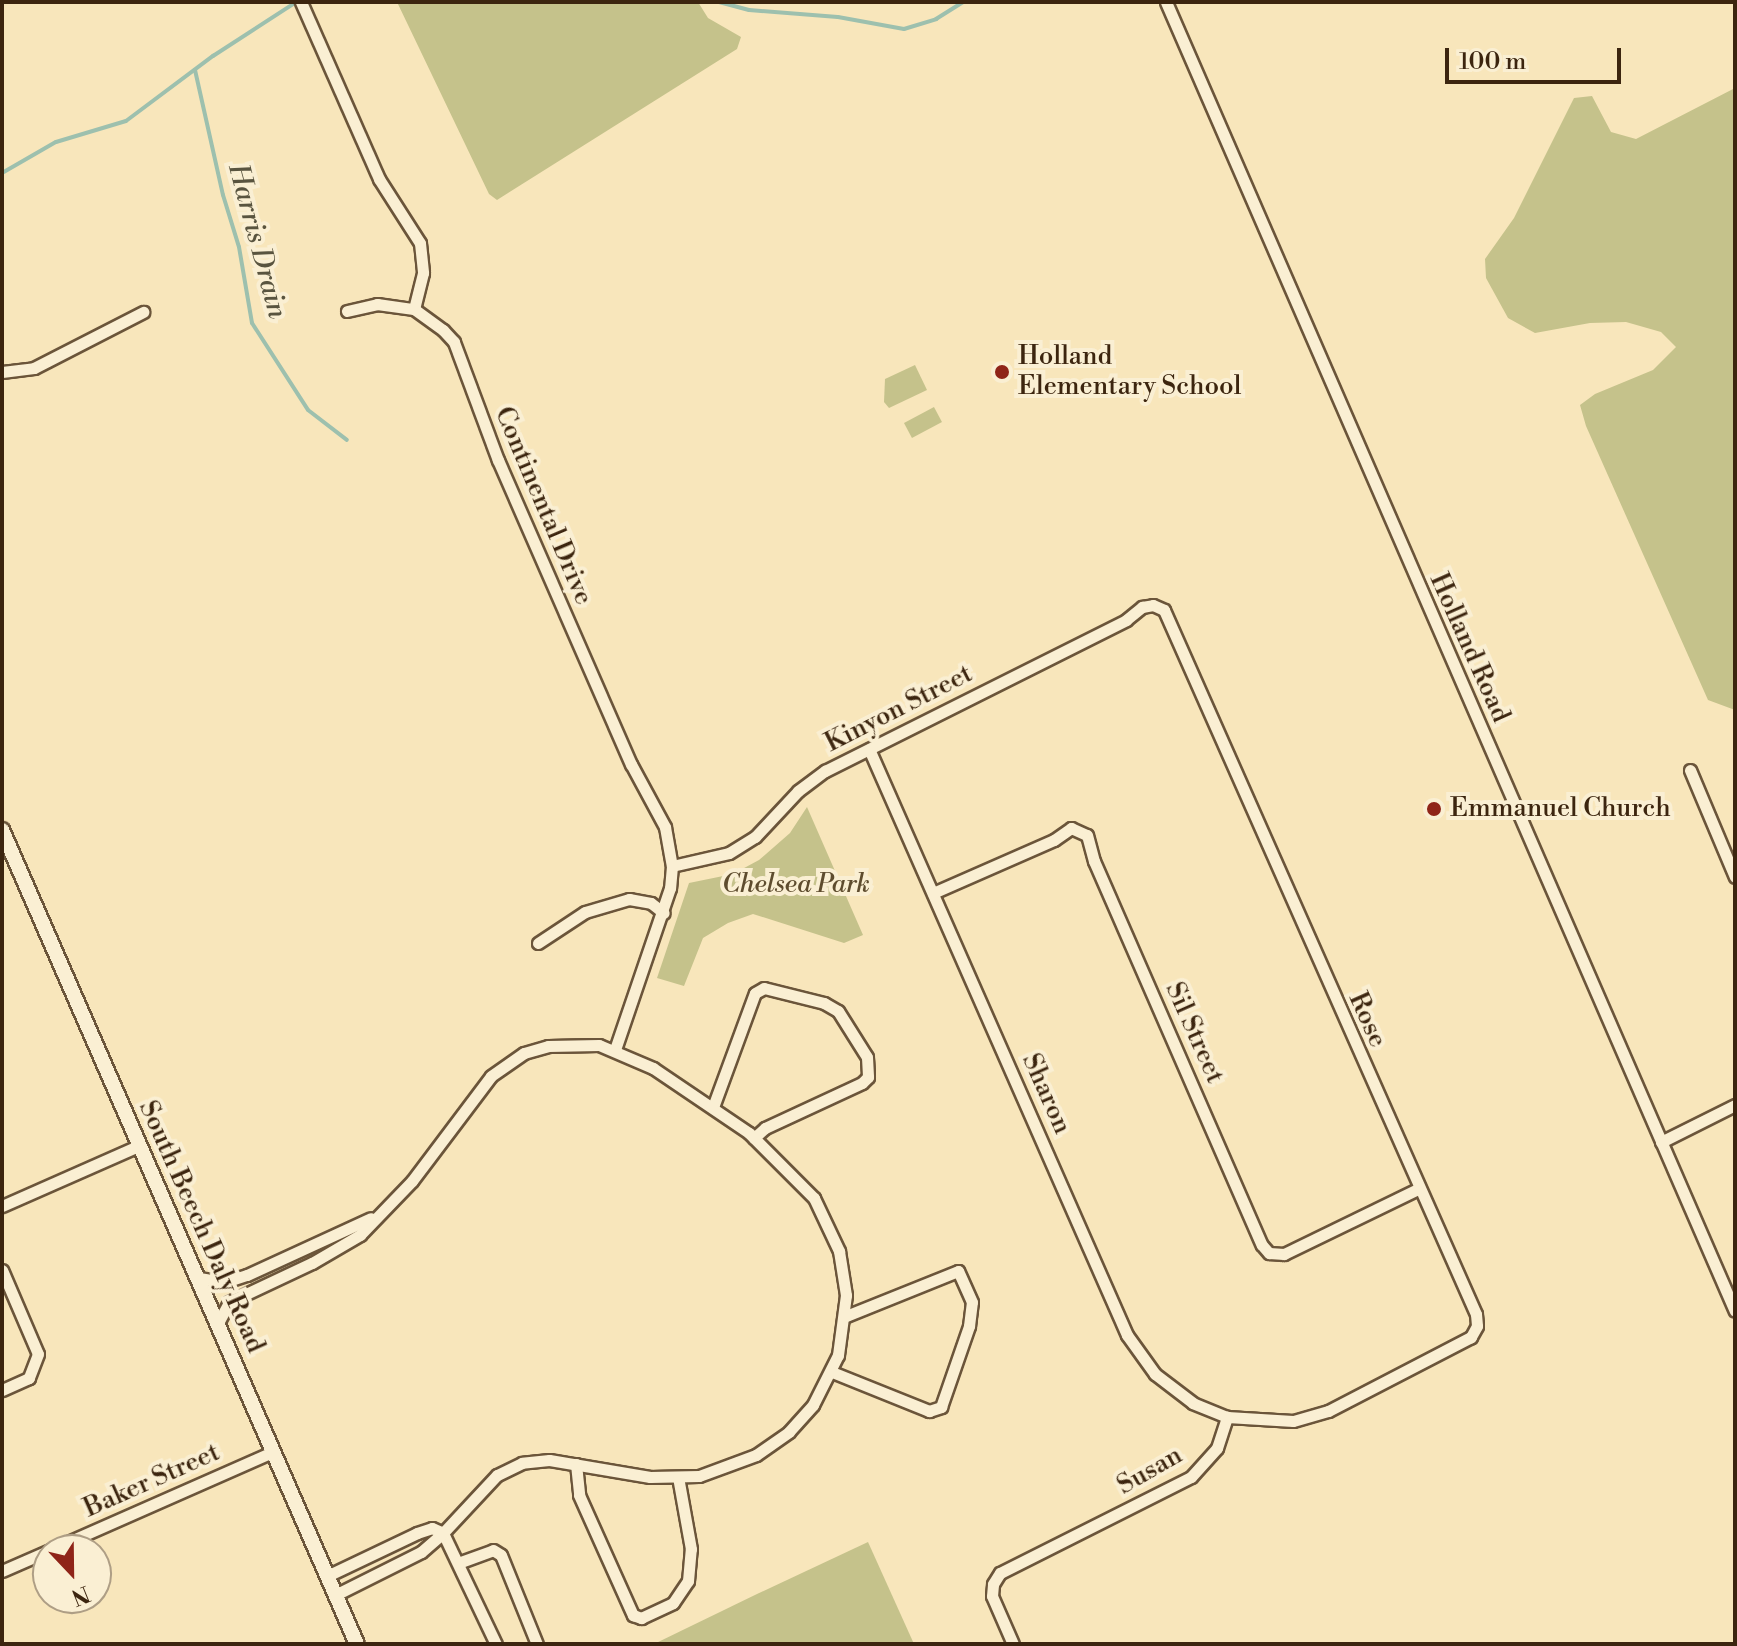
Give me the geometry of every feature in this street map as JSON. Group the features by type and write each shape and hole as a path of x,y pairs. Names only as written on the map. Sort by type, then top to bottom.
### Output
{"street":[{"name":"Holland Road","path":"1166,2 1735,1311"},
{"path":"302,5 379,179 420,243 423,273 414,309 377,304 347,311"},
{"name":"Continental Drive","path":"414,309 443,330 460,353 474,402 498,460 631,764 665,827 672,866 664,913 615,1050"},
{"path":"2,372 34,368 143,312"},
{"name":"Kinyon Street","path":"672,866 714,859 743,846 769,825 813,778 1126,620 1142,607 1159,607"},
{"name":"Rose","path":"1159,607 1167,613 1174,636 1476,1314 1475,1332 1464,1343 1328,1411 1293,1421 1227,1417"},
{"name":"Sharon","path":"869,749 1127,1335 1141,1359 1179,1395 1227,1417"},
{"path":"1690,770 1735,877"},
{"name":"Sil Street","path":"933,893 1054,840 1071,828 1087,835 1094,861 1262,1245 1269,1253 1284,1254 1418,1189"},
{"name":"South Beech Daly Road","path":"2,830 357,1644"},
{"path":"538,943 585,912 629,899 651,903 664,913"},
{"path":"713,1107 755,993 764,988 824,1003 838,1011 867,1057 868,1077 765,1128 754,1138"},
{"path":"218,1323 229,1302 339,1249 360,1235 412,1181 478,1089 508,1062 531,1050 561,1043 592,1043 615,1050 653,1068 713,1107 754,1138 792,1173 824,1214 839,1251 846,1316 832,1372 813,1405 773,1445 728,1468 678,1477 633,1475 549,1460 512,1466 484,1487 443,1533 421,1552 335,1595"},
{"path":"1661,1142 1735,1105"},
{"path":"2,1206 140,1145"},
{"path":"199,1278 225,1282 247,1275 378,1214"},
{"path":"2,1270 34,1337 38,1354 29,1378 2,1390"},
{"path":"832,1372 929,1411 941,1407 969,1326 972,1302 958,1271 846,1316"},
{"name":"Susan","path":"1013,1644 994,1601 993,1584 1000,1573 1191,1477 1217,1448 1227,1417"},
{"name":"Baker Street","path":"85,1534 272,1452"},
{"path":"576,1464 579,1495 633,1615 641,1618 673,1603 688,1581 691,1549 678,1477"},
{"path":"327,1576 432,1528 443,1533 496,1644"},
{"path":"458,1563 493,1550 501,1555 537,1644"},
{"name":"Baker Street","path":"2,1571 32,1558"}],"green space":[{"path":"397,2 698,2 708,18 741,37 737,49 497,200 489,194"},
{"path":"1735,88 1735,710 1708,700 1586,426 1580,405 1595,394 1653,370 1676,347 1661,332 1626,322 1590,323 1535,333 1508,318 1486,278 1485,259 1514,218 1574,98 1592,96 1611,132 1636,139"},
{"path":"915,365 927,390 889,408 884,402 885,379"},
{"path":"934,407 942,422 912,438 904,423"},
{"name":"Chelsea Park","path":"807,807 863,935 844,943 753,914 728,923 703,938 684,986 657,978 689,883 733,874 759,860 790,833"},
{"path":"868,1542 914,1644 654,1644 757,1594"}],"waterway":[{"path":"2,173 56,142 126,121 213,56 296,2"},
{"path":"719,2 749,10 838,17 904,29 936,19 963,2"},
{"name":"Harris Drain","path":"195,70 223,195 239,247 252,323 308,410 347,440"}],"place":[{"name":"Holland Elementary School","path":"1002,372"},
{"name":"Emmanuel Church","path":"1434,809"}]}
